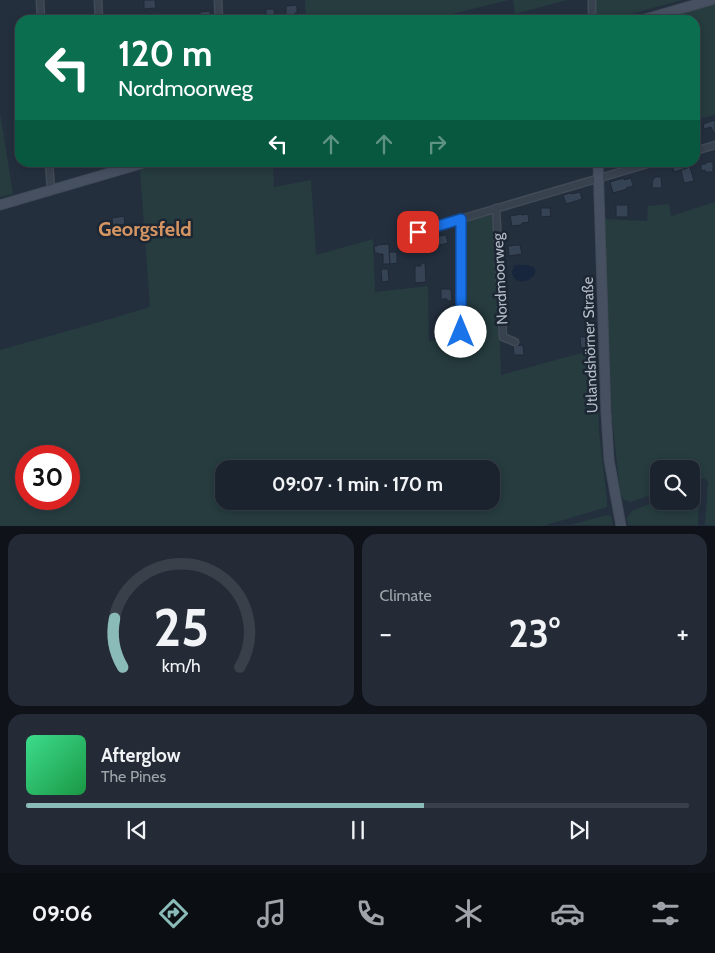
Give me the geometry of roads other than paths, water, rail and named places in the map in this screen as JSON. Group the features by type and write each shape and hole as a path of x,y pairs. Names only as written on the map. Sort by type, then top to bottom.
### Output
{"street":[{"path":"40,0 41,15"},
{"path":"98,0 99,15"},
{"path":"218,0 219,15"},
{"path":"592,0 592,15"},
{"path":"659,15 711,0"},
{"path":"700,149 715,145"},
{"path":"49,167 51,190"},
{"path":"0,204 130,167"},
{"name":"Utlandshörner Straße","path":"598,167 609,460 621,526"},
{"name":"Nordmoorweg","path":"403,236 638,167"},
{"name":"Nordmoorweg","path":"496,208 503,338 516,342"},
{"path":"461,219 461,332"}],"water":[{"path":"515,265 527,265 534,268 534,276 518,281 512,273"}],"district":[{"name":"Georgsfeld","path":"145,229"}]}
